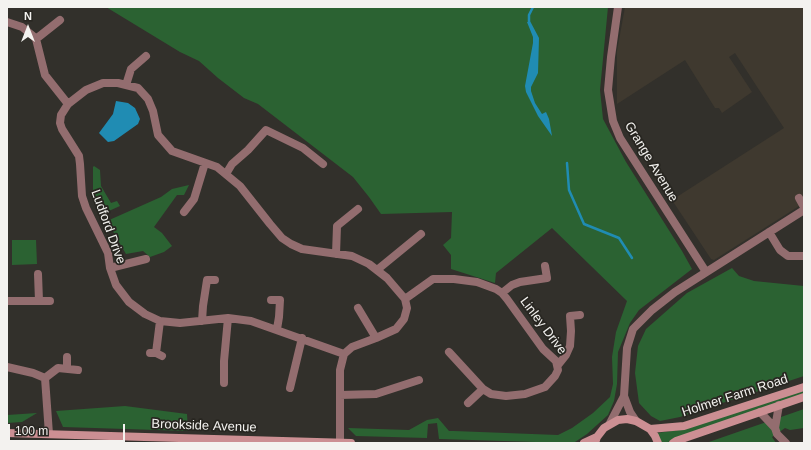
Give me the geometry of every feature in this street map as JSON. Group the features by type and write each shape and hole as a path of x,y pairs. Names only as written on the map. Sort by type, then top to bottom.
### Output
{"street":[{"name":"Grange Avenue","path":"618,7 610,57 608,90 613,121 620,138 706,272"},
{"path":"36,39 60,20"},
{"path":"7,22 22,27 36,39 45,75 68,104"},
{"path":"126,85 131,69 146,56"},
{"name":"Ludford Drive","path":"344,354 251,321 228,318 180,323 160,321 145,314 128,302 116,285 110,268 108,253 86,208 82,196 78,156 65,135 60,123 61,115 68,104 86,90 103,83 118,83 138,88 148,99 153,111 158,135 172,151 217,167 226,174 240,186 282,238 302,249 352,256 370,264 387,278 405,299"},
{"path":"226,174 232,164 248,150 266,130 303,148 323,164"},
{"path":"184,212 194,198 205,163"},
{"path":"636,421 630,412 624,396 626,348 634,329 663,301 804,208 799,198"},
{"path":"336,254 337,226 358,209"},
{"path":"769,232 780,250 788,256 804,256"},
{"path":"377,270 421,234"},
{"path":"110,268 146,259"},
{"path":"502,293 512,285 520,282 547,278 545,266"},
{"path":"38,274 39,301"},
{"path":"202,321 203,302 208,279"},
{"name":"Linley Drive","path":"405,299 433,279 454,279 477,282 496,289 502,293 543,349 556,361 558,370 555,376 545,387 525,394 506,396 491,394 483,389 449,352"},
{"path":"271,300 280,296 277,329"},
{"path":"340,442 340,370 344,354 352,347 376,338 396,328 404,319 407,308 405,299"},
{"path":"7,301 50,301"},
{"path":"358,308 376,338"},
{"path":"558,366 566,355 570,346 570,316 580,315"},
{"path":"224,383 224,361 228,318"},
{"path":"156,354 160,321"},
{"path":"290,388 302,338"},
{"path":"67,358 67,369"},
{"path":"7,367 33,373 45,378"},
{"path":"45,378 58,368 78,370"},
{"path":"45,378 49,434"},
{"path":"340,395 376,394 419,380"},
{"name":"Holmer Farm Road","path":"650,429 684,426 804,387"},
{"path":"468,403 483,389"},
{"path":"610,424 624,396"},
{"name":"Holmer Farm Road","path":"673,443 804,397"},
{"path":"775,428 779,405"},
{"path":"760,412 775,428 777,434 786,443"},
{"path":"584,443 596,440 604,428 610,424 618,420 627,419 636,421 650,429 658,443"},
{"name":"Brookside Avenue","path":"7,433 49,434 109,439 352,443"}],"shaded area":[{"path":"625,7 804,7 804,203 714,260 711,259 672,200 784,128 735,53 729,57 752,92 722,113 719,108 715,108 685,60 617,104 617,51"}],"green space":[{"path":"106,7 608,7 600,90 603,119 626,162 692,269 639,310 630,323 618,352 617,384 614,401 608,415 587,434 575,442 567,443 439,439 437,423 428,424 427,438 356,436 348,428 409,430 427,420 438,418 449,431 558,435 572,428 593,413 610,397 613,384 612,357 616,332 627,301 552,228 496,273 495,283 451,269 451,255 443,245 451,238 452,212 381,214 353,177 258,104 244,98 199,61 180,52"},
{"path":"94,166 100,170 101,186 111,203 117,201 120,206 102,214 93,199"},
{"path":"189,185 184,195 177,195 154,227 162,233 172,246 164,252 150,257 143,251 126,254 107,221 161,197 172,189"},
{"path":"12,240 36,240 37,264 12,265"},
{"path":"732,268 739,276 754,281 804,286 804,376 680,417 660,421 651,416 639,403 635,373 638,346 646,329 687,293"},
{"path":"804,389 804,394 675,438 667,443 662,443 657,433 679,430"},
{"path":"125,406 187,414 188,431 63,427 56,411"},
{"path":"804,409 804,428 790,430 785,428 772,437 776,443 706,443"},
{"path":"37,413 22,422 7,423 7,415"}],"water":[{"path":"530,21 539,38 538,73 531,87 531,91 535,103 542,114 546,112 549,119 552,136 538,116 526,92 525,86 533,43 533,37 527,22"},
{"path":"116,101 128,103 135,108 140,119 138,124 114,141 108,142 99,133 113,114"}],"waterway":[{"path":"529,21 529,15 533,7"},
{"path":"567,163 569,190 584,224 619,238 632,258"}]}
